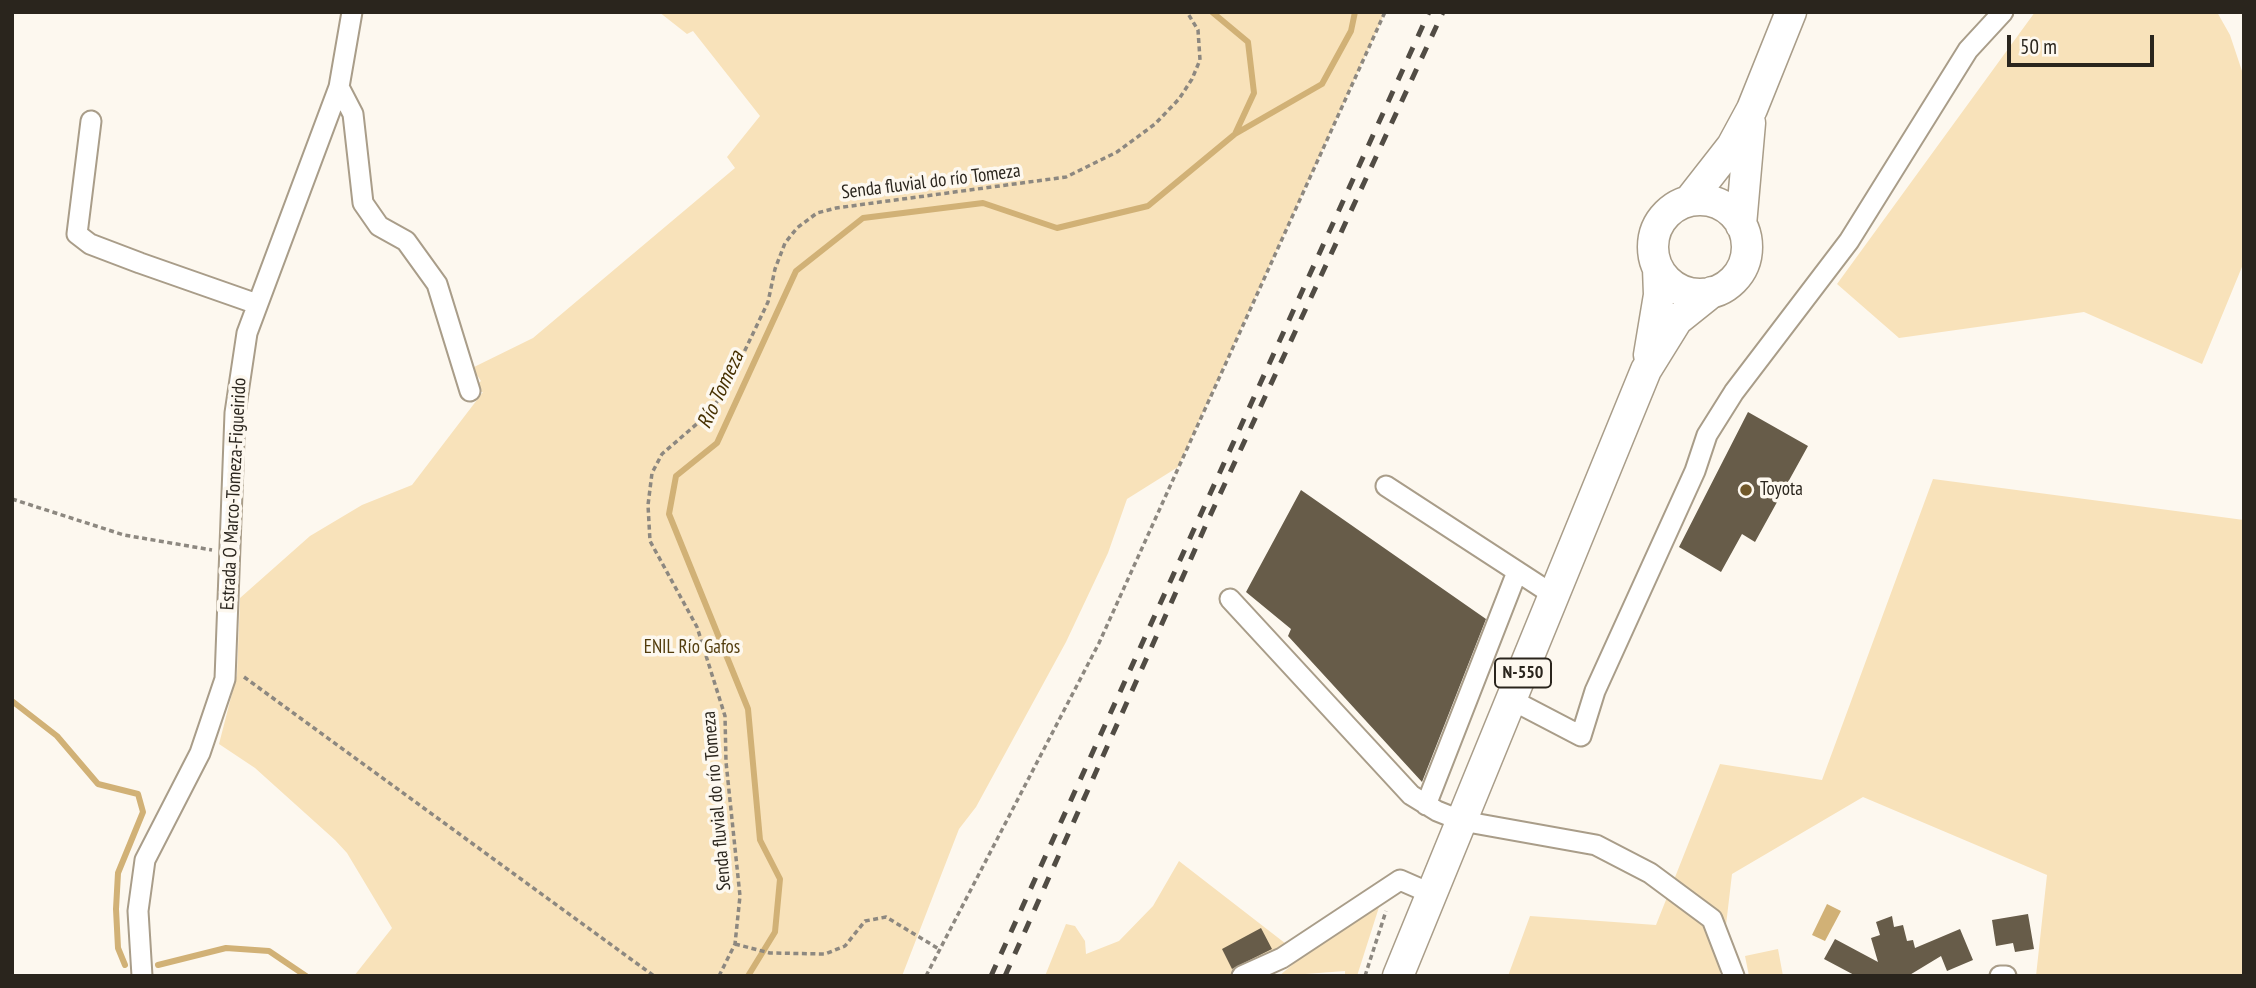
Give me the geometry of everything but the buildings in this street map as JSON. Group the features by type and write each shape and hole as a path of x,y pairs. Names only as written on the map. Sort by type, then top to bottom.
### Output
{"highway":[{"name":"N-550","path":"1646,370 1659,295 1658,268 1652,243 1655,230 1669,211 1689,201 1732,146 1752,109 1791,12"},
{"name":"N-550","path":"1398,976 1646,370 1677,320 1712,292 1727,285 1745,262 1747,244 1741,225 1752,109"},
{"path":"1689,201 1717,203 1732,212 1741,225"},
{"path":"1658,268 1666,279 1681,290 1712,292"}],"street":[{"name":"Estrada O Marco-Tomeza-Figueirido","path":"142,976 138,911 145,860 200,753 225,679 235,413 247,333 339,87 352,12"},
{"path":"1512,699 1581,736 1595,691 1695,471 1707,435 1734,392 1849,241 1968,50 2003,12"},
{"path":"339,87 353,114 363,203 379,226 406,241 437,284 470,391"},
{"path":"91,121 77,234 90,244 257,304"},
{"path":"1386,486 1555,596"},
{"path":"1426,805 1517,572"},
{"path":"1230,599 1411,795 1462,821 1596,845 1650,873 1712,919 1734,976"},
{"path":"1242,976 1282,958 1400,880 1432,894"},
{"path":"2000,976 2006,976"}],"path":[{"name":"Senda fluvial do río Tomeza","path":"719,976 735,944 740,896 726,762 725,716 697,627 650,541 648,505 652,473 662,454 706,416 726,390 768,302 775,269 785,243 797,228 817,213 836,208 1066,177 1117,152 1155,124 1179,99 1192,79 1200,60 1198,30 1187,12"},
{"path":"926,976 1099,643 1385,12"},
{"path":"12,499 124,535 231,554"},
{"path":"225,679 246,677 654,976"},
{"path":"1365,976 1390,902 1391,887"},
{"path":"735,944 768,953 825,954 845,946 865,921 886,917 939,949"}],"green space":[{"name":"ENIL Río Gafos","path":"659,12 1385,12 1178,467 1127,499 1108,553 1066,642 976,807 959,829 902,976 354,976 392,928 347,853 335,840 255,768 219,744 237,674 240,598 310,536 362,505 412,485 483,392 470,391 481,381 472,368 533,338 735,168 727,157 760,116 693,31 687,34"},
{"path":"2035,12 2217,12 2230,35 2244,77 2244,262 2202,364 2084,312 1899,338 1837,284"},
{"path":"1933,479 2244,520 2244,976 2036,976 2047,875 1863,797 1732,874 1720,976 1508,976 1530,916 1656,925 1720,764 1822,780"},
{"path":"1179,861 1290,947 1273,951 1228,976 1045,976 1066,924 1075,926 1085,941 1086,954 1119,941 1153,906"},
{"path":"1380,904 1357,976 1345,976 1345,971 1279,976 1305,954"},
{"path":"1778,949 1783,976 1749,976 1745,956"}],"shaded area":[{"path":"1827,904 1841,911 1825,941 1812,935"}],"waterway":[{"name":"Río Tomeza","path":"748,976 775,932 780,879 760,840 748,709 669,514 676,476 717,443 796,271 863,218 983,203 1057,228 1148,206 1235,134 1254,93 1248,42 1212,12"},
{"name":"Río Tomeza","path":"1235,134 1322,84 1351,31 1355,12"},
{"path":"12,701 57,736 98,784 138,794 143,812 118,873 118,948 125,965"},
{"path":"158,965 226,948 269,951 306,976"}],"railway":[{"path":"991,976 1429,12"},
{"path":"1005,976 1209,518 1443,12"}],"place":[{"name":"Toyota","path":"1746,490"}]}
